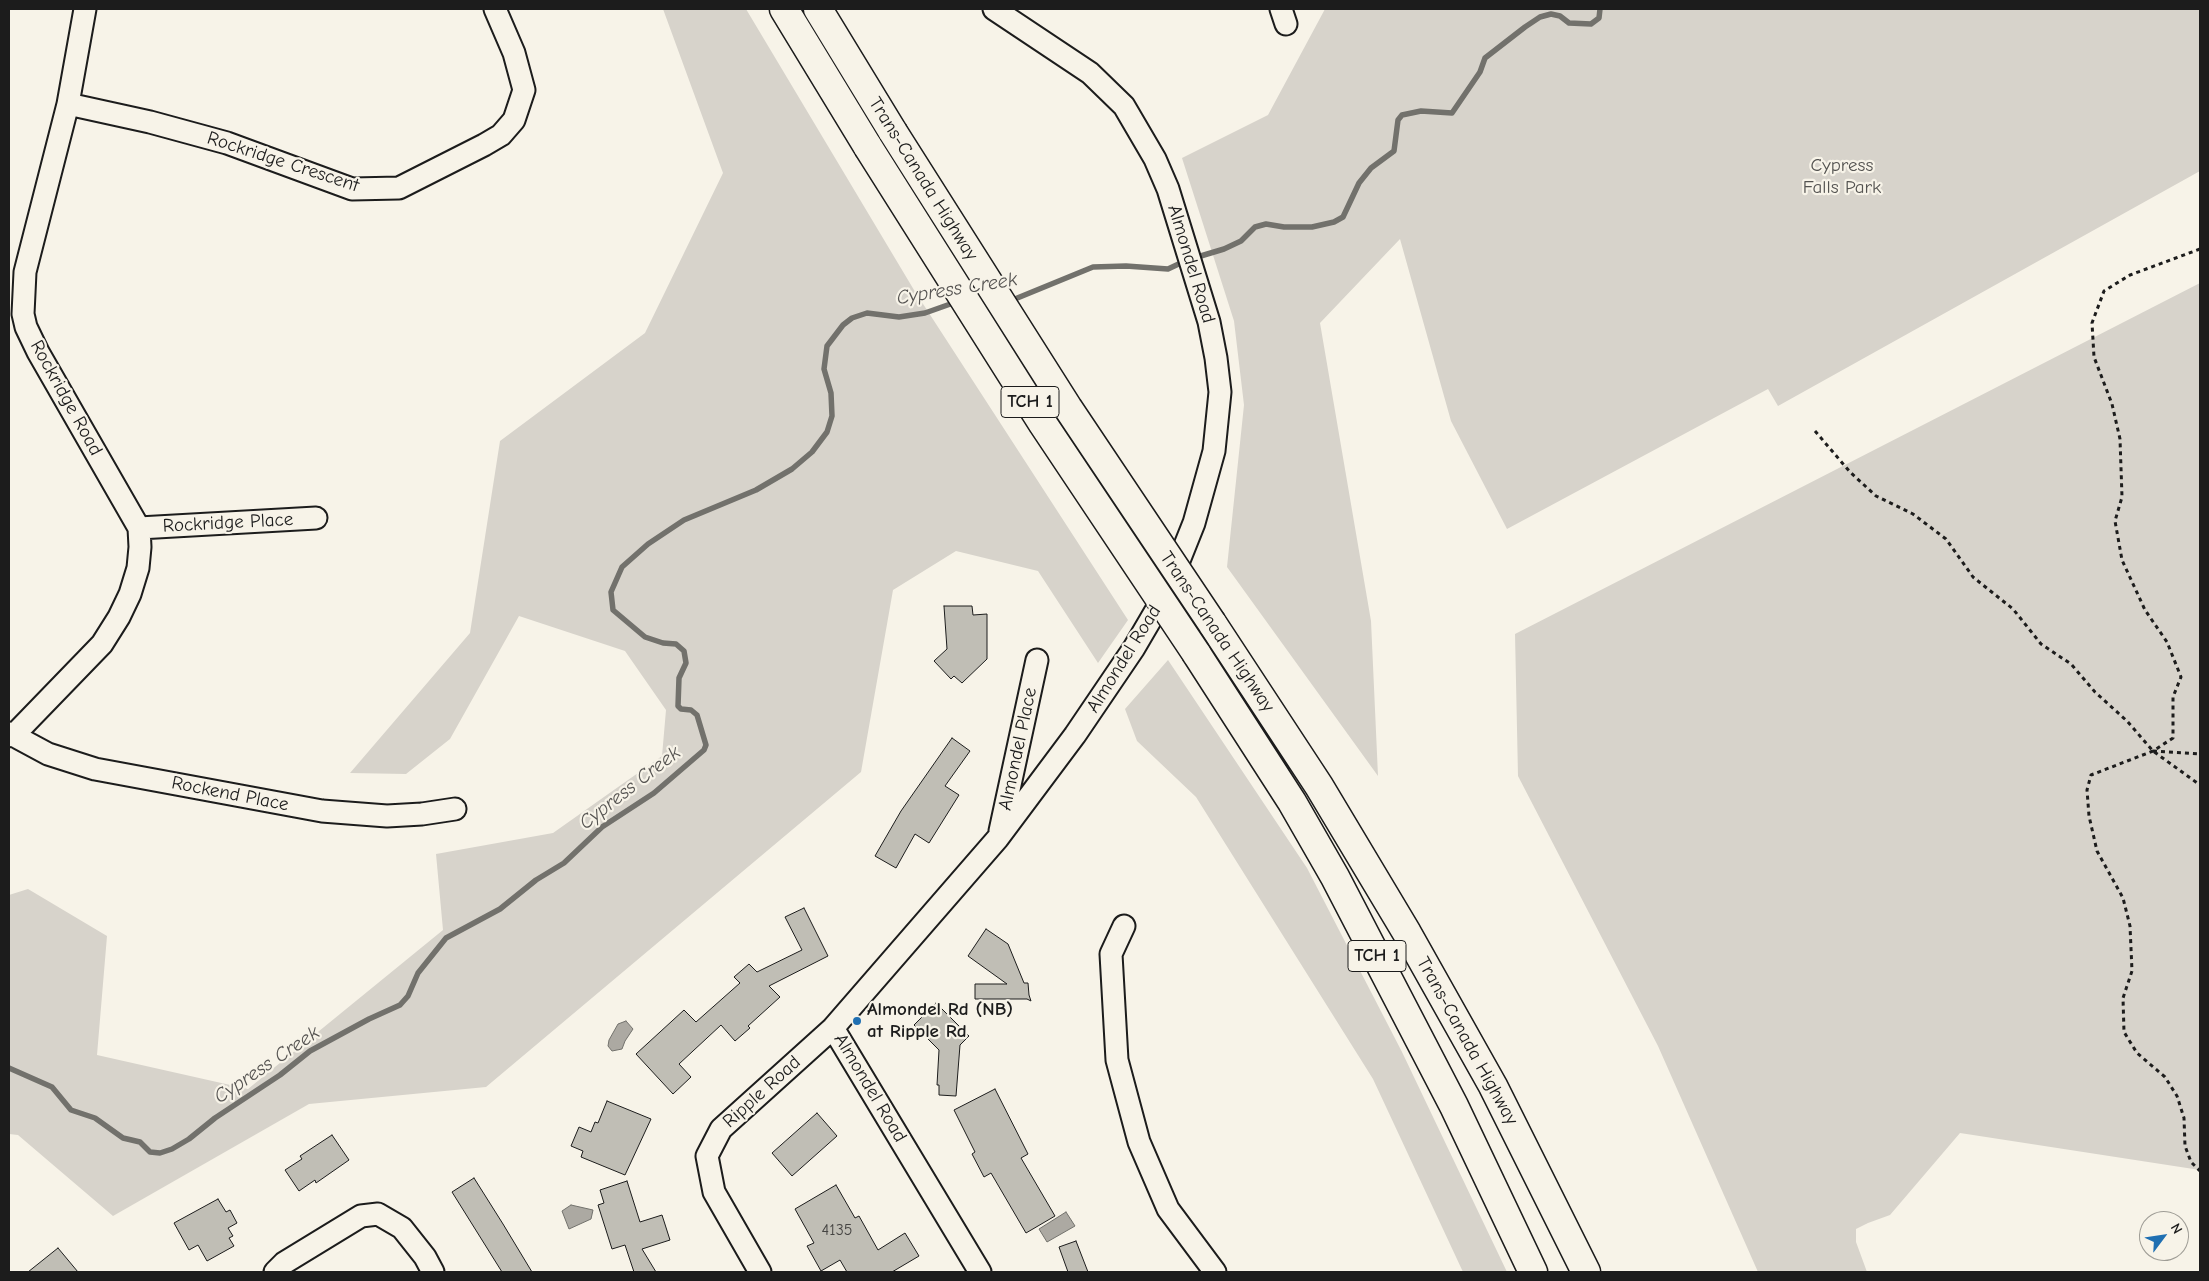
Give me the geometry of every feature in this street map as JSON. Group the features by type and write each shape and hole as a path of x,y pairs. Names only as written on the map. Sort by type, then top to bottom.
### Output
{"highway":[{"name":"Trans-Canada Highway","path":"784,9 868,147 1044,424 1292,802 1335,877 1454,1106 1533,1272"},
{"name":"Trans-Canada Highway","path":"818,9 893,132 1068,408 1319,786 1407,932 1493,1086 1586,1272"}],"street":[{"name":"Rockridge Road","path":"11,734 102,644 119,617 130,594 138,568 139,528 17,324 23,300 25,272 68,104 85,9"},
{"name":"Rockridge Crescent","path":"68,104 150,122 227,143 352,189 399,188 501,135 514,120 524,90 514,53 495,9"},
{"name":"Almondel Road","path":"980,1272 833,1028 998,838 1106,691 1134,648 1158,607 1178,563 1206,487 1214,451 1220,392 1216,358 1206,312 1168,189 1140,130 1124,106 1090,73 994,9"},
{"name":"Rockridge Place","path":"139,528 316,518"},
{"name":"Almondel Place","path":"998,838 1037,660"},
{"name":"Rockend Place","path":"11,734 48,754 95,769 322,811 387,816 422,814 455,809"},
{"path":"1124,926 1111,954 1117,1060 1139,1142 1168,1210 1215,1272"},
{"name":"Ripple Road","path":"760,1272 714,1192 707,1156 720,1129 833,1028"},
{"path":"275,1272 284,1263 360,1216 378,1214 402,1228 434,1272"}],"path":[{"path":"2200,249 2130,275 2104,291 2092,323 2094,357 2112,404 2120,439 2122,496 2115,521 2122,560 2145,610 2167,642 2181,677 2173,697 2173,738 2153,751 2091,775 2087,790 2089,816 2097,851 2123,898 2130,926 2132,971 2123,998 2124,1032 2137,1054 2165,1077 2177,1096 2184,1118 2185,1146 2191,1162 2200,1172"},
{"path":"1815,431 1850,472 1876,496 1913,514 1946,539 1973,577 2013,609 2041,644 2071,664 2095,692 2127,721 2153,751 2200,785"},
{"path":"2153,751 2200,754"}],"green space":[{"path":"663,9 746,9 914,290 1128,620 1098,663 1038,571 956,551 893,590 861,772 486,1087 309,1104 113,1216 18,1135 9,1134 9,895 28,889 107,936 97,1055 248,1089 443,930 436,854 553,833 662,756 666,710 625,651 519,616 450,739 406,774 350,773 470,633 500,441 645,333 723,173"},
{"name":"Cypress Falls Park","path":"1325,9 2200,9 2200,171 1778,406 1768,389 1507,529 1451,421 1400,239 1320,323 1371,621 1378,776 1227,567 1244,405 1234,321 1182,158 1268,115"},
{"path":"2200,283 2200,1170 1960,1133 1890,1215 1856,1229 1856,1242 1867,1272 1758,1272 1658,1046 1518,776 1515,634"},
{"path":"1168,660 1307,868 1402,1052 1507,1272 1463,1272 1373,1079 1196,797 1137,741 1125,709"}],"shaded area":[{"path":"626,1021 633,1029 622,1049 612,1051 608,1046 609,1040 618,1024"},
{"path":"571,1205 593,1210 591,1219 569,1229 562,1211"},
{"path":"1066,1212 1075,1226 1047,1242 1039,1229"}],"building":[{"path":"944,606 972,606 973,615 987,614 987,659 962,683 954,676 951,679 934,661 947,649"},
{"path":"952,738 970,751 945,786 959,795 929,843 915,834 896,868 875,856 901,811"},
{"path":"804,908 828,956 769,986 780,997 748,1026 750,1028 735,1041 721,1025 679,1064 691,1077 673,1094 636,1054 684,1010 696,1022 740,983 734,977 749,964 757,972 802,950 785,917"},
{"path":"986,929 1008,944 1024,983 1028,983 1031,1001 1027,999 975,999 975,984 1007,984 968,956"},
{"path":"936,1003 969,1036 960,1045 956,1096 939,1095 939,1085 937,1085 939,1050 914,1025"},
{"path":"995,1089 1028,1154 1021,1158 1055,1216 1026,1233 991,1173 984,1177 972,1154 975,1152 954,1110"},
{"path":"607,1101 651,1119 625,1175 581,1157 583,1151 571,1146 579,1127 591,1132 595,1122 598,1123"},
{"path":"817,1113 837,1136 792,1176 772,1153"},
{"path":"332,1135 349,1160 316,1183 315,1180 299,1191 285,1170 302,1159 300,1156"},
{"path":"474,1178 532,1272 502,1272 452,1192"},
{"path":"627,1181 640,1222 662,1215 670,1240 642,1249 656,1272 634,1272 625,1245 612,1249 598,1205 604,1203 600,1190"},
{"path":"836,1185 855,1218 859,1216 878,1250 905,1233 919,1256 892,1272 847,1272 840,1260 821,1271 807,1246 814,1243 795,1209"},
{"path":"218,1199 226,1212 230,1210 237,1223 228,1228 233,1236 229,1238 234,1246 207,1261 198,1245 189,1250 174,1223"},
{"path":"1076,1241 1088,1272 1068,1272 1059,1247"},
{"path":"58,1248 78,1272 28,1272"}],"waterway":[{"name":"Cypress Creek","path":"1194,258 1224,249 1241,241 1255,227 1266,224 1284,227 1312,227 1334,222 1343,217 1359,183 1371,168 1394,151 1398,120 1402,115 1421,111 1452,113 1480,72 1485,58 1525,27 1540,17 1551,14 1560,16 1569,23 1591,24 1599,18 1600,9"},
{"name":"Cypress Creek","path":"1010,301 1093,267 1126,266 1168,269 1185,261"},
{"name":"Cypress Creek","path":"9,1068 52,1087 71,1110 95,1118 123,1138 140,1142 150,1152 160,1153 172,1149 189,1139 215,1118 280,1075 310,1051 369,1019 400,1005 408,996 418,973 446,938 500,909 536,880 564,863 602,827 654,793 704,750 706,745 697,715 691,710 681,709 678,706 679,678 686,663 684,651 676,644 663,643 645,637 613,610 611,592 622,567 648,544 684,520 756,490 792,469 812,452 827,432 832,416 831,393 824,369 827,346 843,325 852,318 867,313 899,317 925,313 956,302"}],"place":[{"name":"Almondel Rd (NB) at Ripple Rd","path":"857,1021"}]}
